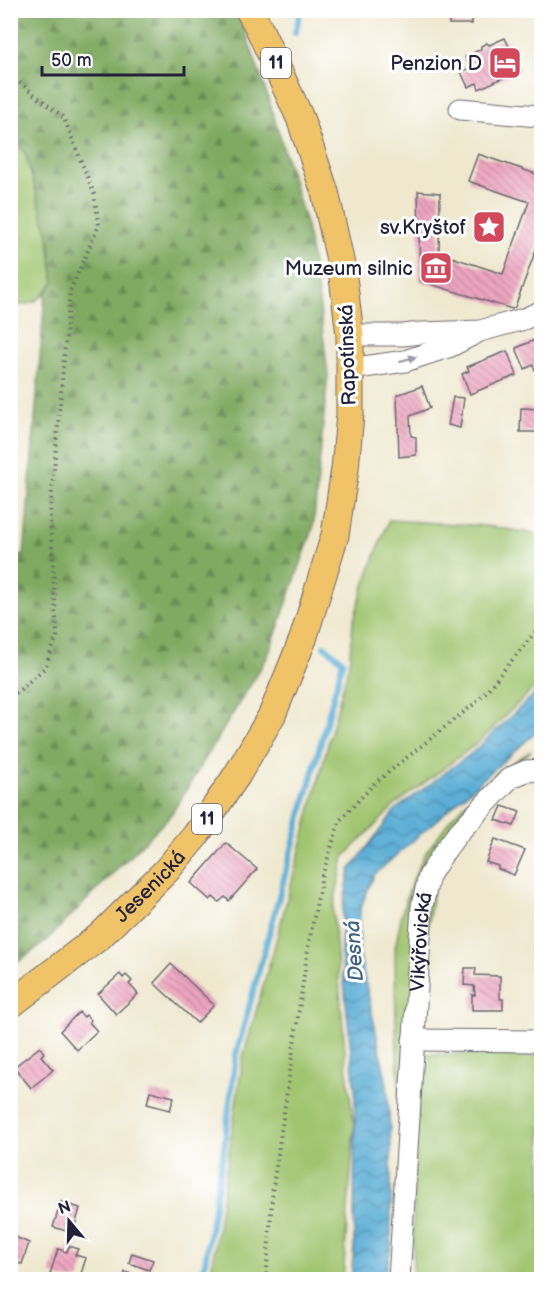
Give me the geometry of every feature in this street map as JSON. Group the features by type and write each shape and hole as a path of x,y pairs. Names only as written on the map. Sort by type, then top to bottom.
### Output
{"main road":[{"name":"Rapotínská","path":"249,10 284,80 314,156 325,192 342,269 350,335 350,415 335,535 303,639"},
{"name":"Jesenická","path":"10,1005 100,936 166,871 196,835 237,775 272,715 303,639"}],"street":[{"path":"460,109 540,113"},
{"path":"350,369 405,361 451,346 480,331 524,319 542,311"},
{"path":"350,335 480,331"},
{"name":"Vikýřovická","path":"399,1280 422,906 429,876 458,833 510,778 526,771 542,770"},
{"path":"413,1040 542,1041"}],"path":[{"path":"10,75 64,118 94,194 99,225 70,291 50,514 57,636 45,668 10,698"},
{"path":"266,1280 273,1187 308,948 322,876 340,820 375,783 479,700 542,624"}],"green space":[{"path":"11,11 238,11 269,100 306,224 319,300 328,375 313,529 268,656 171,815 44,943 11,967 11,554 24,556 45,294 54,282 49,238 25,152 11,138"},
{"path":"10,138 25,152 49,238 54,282 36,301 11,306"},
{"path":"389,520 488,526 541,535 541,681 480,741 395,805 344,857 333,909 346,1063 354,1126 343,1279 210,1279 243,1057 349,664 353,623 365,582"},
{"path":"531,751 489,786 439,852 400,1110 395,948 411,884 425,854 452,817 498,772"},
{"path":"421,1054 541,1056 541,1279 413,1280 414,1151"}],"water":[{"name":"Desná","path":"541,688 541,728 374,875 360,909 359,952 387,1084 391,1145 391,1248 384,1279 351,1279 354,1247 355,1091 341,953 343,907 350,870 396,809 473,752"}],"building":[{"path":"448,10 472,10 472,24 449,24"},
{"path":"505,38 520,70 479,89 477,83 468,87 461,72 470,68 465,57 481,49 481,46 487,43 489,45"},
{"path":"478,154 542,176 542,233 515,307 512,309 420,281 418,191 440,193 439,253 503,274 529,202 468,181"},
{"path":"542,337 542,366 535,370 533,365 525,369 516,348"},
{"path":"507,351 517,375 470,394 462,374 469,371 467,367"},
{"path":"422,386 430,408 410,416 411,436 416,437 416,455 399,457 397,395"},
{"path":"453,397 464,398 460,428 448,425"},
{"path":"521,408 542,409 542,432 520,432"},
{"path":"502,806 520,812 514,826 496,820"},
{"path":"495,839 525,850 514,875 486,862"},
{"path":"226,843 257,869 229,901 225,897 219,902 213,897 210,900 191,883"},
{"path":"171,964 214,1005 197,1023 154,983"},
{"path":"465,968 476,968 475,975 500,976 500,999 503,999 503,1010 472,1010 474,986 464,985"},
{"path":"120,974 123,978 126,975 132,981 129,984 138,994 116,1014 98,994"},
{"path":"79,1012 91,1020 89,1022 97,1031 77,1050 60,1031"},
{"path":"40,1047 44,1053 41,1056 53,1070 31,1088 14,1067"},
{"path":"150,1091 174,1097 170,1110 147,1104"},
{"path":"61,1202 80,1208 73,1233 53,1227"},
{"path":"13,1236 29,1243 22,1264 10,1261 10,1237 13,1238"},
{"path":"69,1246 78,1249 75,1255 86,1258 79,1280 68,1280 50,1274 58,1249 67,1252"},
{"path":"132,1253 153,1260 149,1270 129,1263"},
{"path":"125,1272 146,1279 146,1280 123,1280"}],"waterway":[{"path":"295,33 301,10"},
{"path":"202,1280 224,1147 236,1055 343,661 324,646"}],"place":[{"name":"Penzion D","path":"505,63"},
{"name":"sv.Kryštof","path":"489,227"},
{"name":"Muzeum silnic","path":"436,268"}]}
